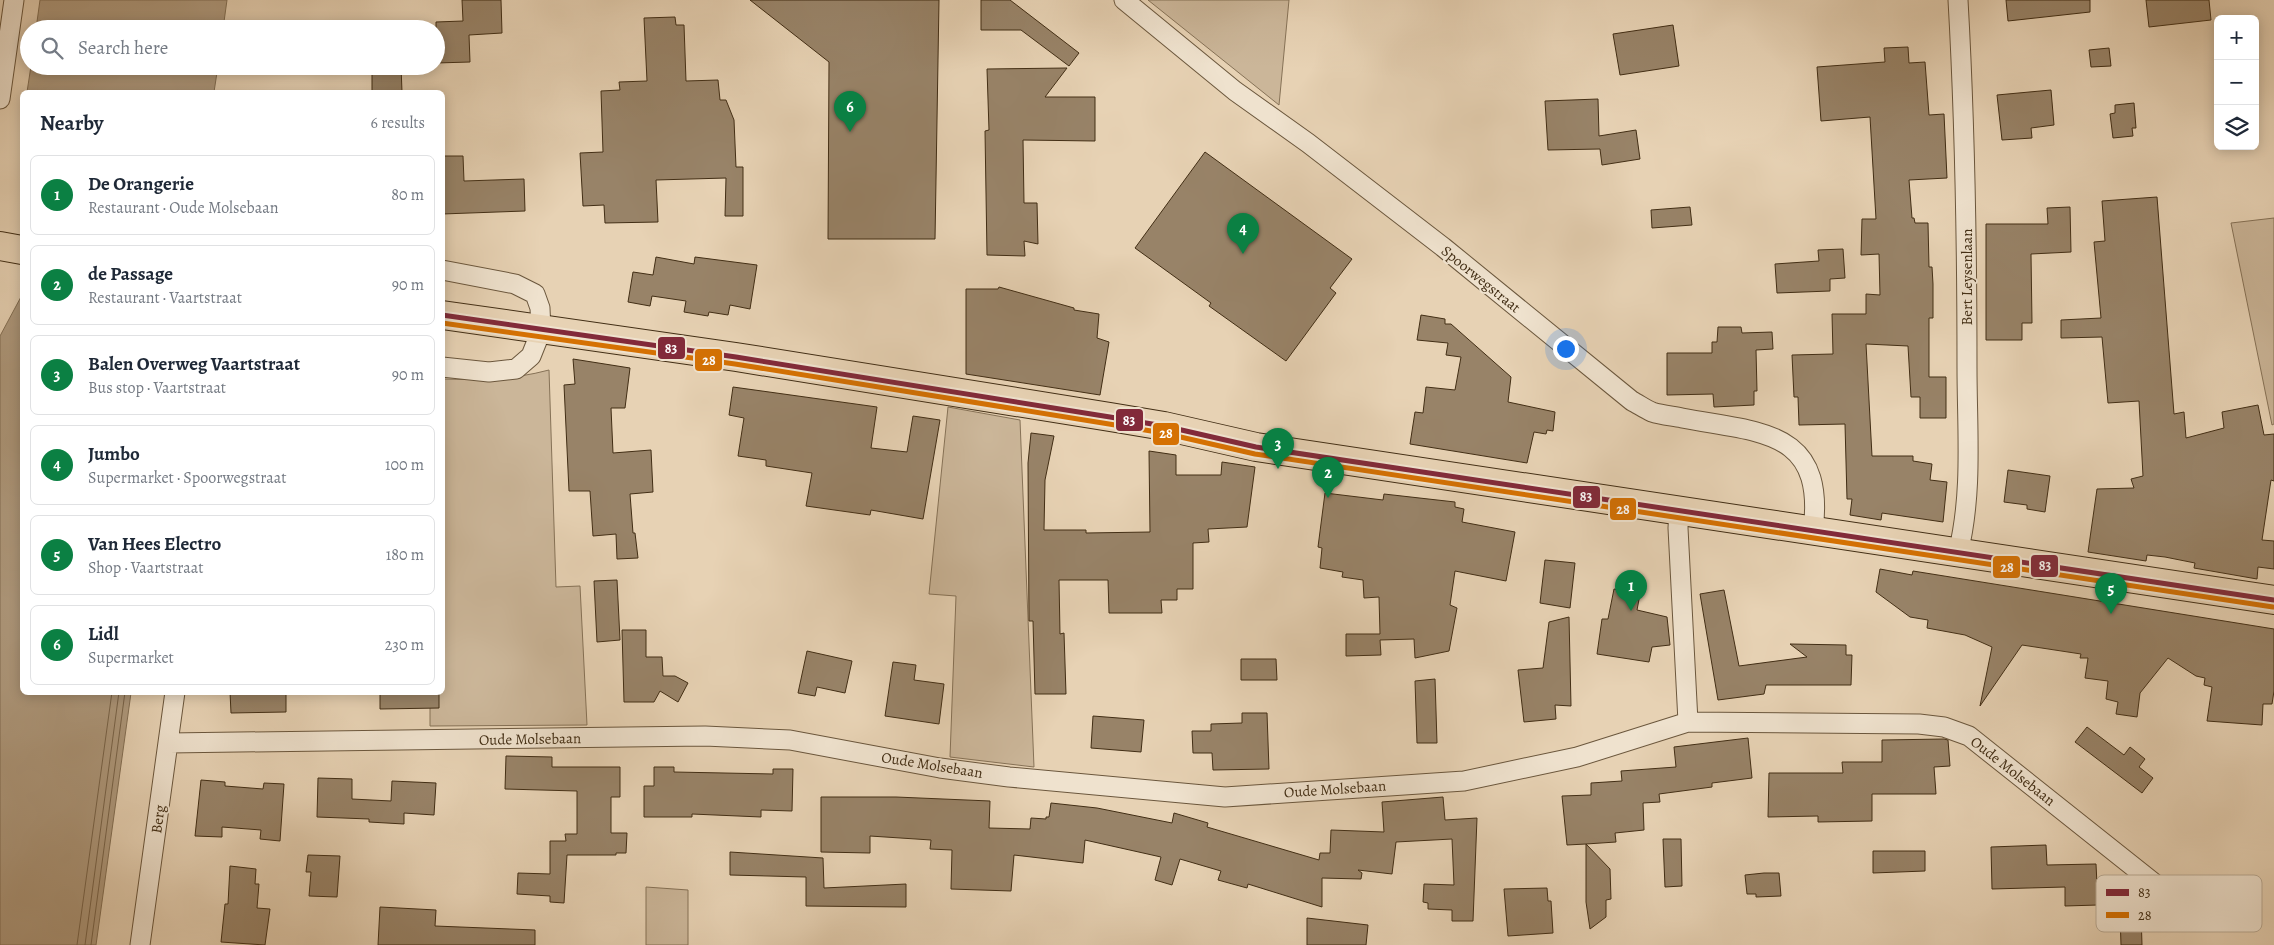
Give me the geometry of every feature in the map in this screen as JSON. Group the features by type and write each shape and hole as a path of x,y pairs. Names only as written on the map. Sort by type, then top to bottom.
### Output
{"main road":[{"path":"0,246 20,250"},
{"path":"445,315 541,331 736,357 1164,426 1256,447 2274,600"}],"street":[{"path":"0,100 14,0"},
{"name":"Spoorwegstraat","path":"1124,0 1235,91 1308,143 1442,247 1632,401 1651,412 1759,432 1778,438 1792,447 1802,458 1814,485 1816,506 1813,531"},
{"name":"Bert Leysenlaan","path":"1958,0 1967,262 1967,482 1964,530 1958,553"},
{"path":"445,271 515,284 535,294 540,308 541,331 531,356 516,369 489,372 445,368"},
{"path":"1678,510 1688,722"},
{"name":"Berg","path":"140,945 175,695"},
{"name":"Oude Molsebaan","path":"169,743 705,736 790,740 940,768 1009,777 1225,797 1464,781 1577,757 1688,722 1796,721 1919,724 1944,726 1969,736 2144,875"}],"shaded area":[{"path":"1148,0 1289,0 1279,105"},
{"path":"2274,218 2274,424 2272,425 2231,223"},
{"path":"549,370 556,587 580,586 587,725 430,726 430,695 445,695 445,379 496,379"},
{"path":"948,407 1020,420 1034,767 950,757 956,596 929,594"},
{"path":"646,887 688,890 688,945 646,945"}],"water":[{"path":"40,0 227,0 224,20 37,20"},
{"path":"30,75 217,75 214,90 27,90"},
{"path":"20,299 20,695 131,695 96,945 0,945 0,336"}],"building":[{"path":"462,0 501,0 502,33 469,35 470,62 445,63 445,22 463,21"},
{"path":"750,0 939,0 935,239 828,239 829,62"},
{"path":"981,0 1010,0 1079,53 1069,66 1021,30 981,30"},
{"path":"2006,0 2090,0 2090,12 2008,21"},
{"path":"2146,0 2209,0 2211,20 2149,27"},
{"path":"675,17 676,25 684,25 686,81 718,80 720,100 726,100 734,120 736,167 743,167 743,216 725,216 726,178 656,180 658,222 605,223 604,205 583,206 580,153 603,152 601,91 620,90 619,82 647,81 644,18"},
{"path":"1673,25 1679,66 1620,75 1613,34"},
{"path":"1908,47 1909,63 1925,62 1929,115 1944,114 1947,178 1909,180 1912,218 1914,218 1915,223 1928,223 1929,267 1932,267 1933,284 1933,318 1929,318 1929,377 1946,377 1946,418 1920,418 1920,397 1911,397 1908,346 1866,344 1872,456 1913,456 1913,461 1932,464 1930,480 1947,482 1943,522 1882,513 1881,520 1850,515 1852,499 1847,499 1845,424 1799,425 1798,397 1794,397 1792,355 1833,354 1832,314 1866,314 1866,294 1880,295 1879,254 1861,255 1862,219 1876,219 1870,117 1821,121 1817,67 1885,62 1884,48"},
{"path":"2109,48 2111,66 2091,67 2089,50"},
{"path":"1067,68 1045,97 1095,97 1095,141 1023,140 1024,203 1037,203 1038,244 1024,241 1025,256 987,255 985,131 989,130 987,69"},
{"path":"372,75 401,75 402,90 372,90"},
{"path":"2051,90 2054,125 2031,128 2032,138 2002,140 1997,95"},
{"path":"1598,99 1599,136 1636,130 1640,159 1602,165 1600,149 1548,150 1545,101"},
{"path":"2134,103 2136,128 2132,128 2133,136 2113,138 2110,114 2115,113 2115,105"},
{"path":"1205,152 1352,259 1330,288 1336,293 1286,361 1209,306 1211,303 1135,248"},
{"path":"445,156 463,156 464,181 524,179 525,211 445,214"},
{"path":"2157,197 2174,414 2184,412 2186,438 2224,428 2222,412 2258,405 2264,435 2274,434 2274,481 2271,480 2262,540 2274,541 2274,569 2258,567 2257,579 2194,568 2195,563 2165,557 2147,555 2146,561 2088,552 2097,489 2134,488 2131,479 2143,476 2139,401 2108,403 2102,337 2061,338 2061,320 2101,318 2094,242 2105,241 2102,201"},
{"path":"1690,207 1692,225 1652,228 1651,210"},
{"path":"2070,207 2071,252 2031,254 2032,323 2022,323 2022,340 1986,340 1986,224 2048,224 2047,208"},
{"path":"1843,249 1845,278 1830,279 1830,291 1777,293 1775,264 1819,261 1818,250"},
{"path":"656,257 694,264 695,257 757,265 750,309 730,305 728,315 709,312 708,316 684,312 686,301 652,296 650,306 628,302 633,272 653,275"},
{"path":"999,287 1074,308 1074,310 1099,314 1097,338 1109,342 1100,395 966,374 966,289 998,289"},
{"path":"1421,315 1445,319 1445,324 1451,324 1511,377 1508,402 1555,412 1553,431 1547,430 1546,434 1534,432 1527,463 1410,444 1415,412 1423,413 1426,387 1455,390 1461,357 1446,355 1448,343 1417,340"},
{"path":"1718,327 1741,327 1742,333 1772,332 1773,349 1756,350 1757,391 1754,391 1754,405 1714,407 1713,394 1667,395 1667,353 1712,353 1712,342 1717,342"},
{"path":"573,359 630,368 625,408 611,408 613,453 651,450 653,492 630,494 633,533 635,533 638,558 617,559 616,534 593,536 590,491 569,491 564,385 575,384"},
{"path":"733,387 877,407 871,448 907,452 913,416 940,420 923,519 871,510 870,515 806,506 812,473 766,466 766,460 738,456 744,418 729,415"},
{"path":"1031,433 1054,436 1045,480 1044,530 1086,530 1086,533 1150,532 1149,451 1176,455 1176,475 1221,475 1222,462 1255,467 1247,527 1208,529 1209,542 1193,543 1193,589 1177,589 1177,600 1161,600 1162,613 1109,613 1108,580 1059,580 1060,634 1064,633 1066,694 1035,694 1033,621 1029,621 1028,463"},
{"path":"2008,470 2050,476 2045,512 2027,509 2027,505 2004,502"},
{"path":"1325,493 1383,500 1384,494 1455,502 1455,507 1464,509 1462,522 1515,532 1506,581 1455,571 1450,605 1457,608 1449,651 1415,658 1414,639 1380,640 1381,655 1346,656 1346,634 1380,634 1379,597 1364,598 1363,580 1342,577 1343,572 1320,568 1322,548 1318,547"},
{"path":"1545,560 1575,563 1570,608 1540,603"},
{"path":"1880,569 1912,575 1913,571 2274,629 2274,691 2272,704 2263,704 2262,725 2207,721 2212,687 2204,685 2205,678 2196,676 2168,658 2140,693 2137,717 2116,714 2118,702 2106,699 2108,681 2085,678 2088,658 2080,658 2081,654 2022,645 1980,706 1992,647 1965,635 1927,628 1928,620 1910,617 1876,592"},
{"path":"617,580 620,640 597,642 594,581"},
{"path":"1614,589 1640,594 1637,610 1667,617 1670,645 1652,647 1649,662 1597,654 1602,619 1608,619"},
{"path":"1724,590 1739,666 1807,657 1790,644 1846,645 1846,655 1852,655 1851,685 1766,685 1764,694 1718,700 1700,594"},
{"path":"1569,617 1571,706 1555,705 1556,719 1524,722 1518,670 1543,668 1549,622"},
{"path":"622,630 646,630 646,657 662,657 663,676 675,676 688,683 678,702 660,691 654,702 624,702"},
{"path":"807,651 852,661 845,693 817,687 815,696 798,693"},
{"path":"1241,659 1276,659 1277,680 1241,680"},
{"path":"893,662 916,665 914,680 944,684 939,724 885,716"},
{"path":"1435,679 1437,743 1417,743 1415,681"},
{"path":"230,695 286,695 286,712 231,713"},
{"path":"380,695 439,695 439,708 380,709"},
{"path":"1242,713 1267,713 1269,769 1213,770 1212,753 1193,753 1192,731 1211,731 1211,724 1242,723"},
{"path":"1093,716 1144,720 1141,752 1091,748"},
{"path":"2087,727 2124,755 2130,747 2145,759 2139,767 2153,778 2142,793 2075,742"},
{"path":"1748,738 1752,778 1712,783 1712,787 1659,794 1660,802 1643,803 1644,830 1615,833 1616,842 1567,845 1562,796 1591,795 1591,783 1622,781 1621,771 1676,767 1674,747"},
{"path":"1882,740 1948,740 1950,766 1934,767 1936,794 1872,794 1872,821 1818,822 1818,816 1768,817 1769,773 1843,773 1842,762 1882,762"},
{"path":"506,756 552,757 552,767 620,767 620,797 611,797 611,833 627,833 626,853 616,853 616,855 567,855 564,903 550,902 550,896 517,894 518,873 550,874 550,841 566,841 565,834 577,834 577,791 505,789"},
{"path":"654,767 674,767 674,772 773,774 773,769 793,769 792,811 761,810 761,817 692,814 692,817 644,817 644,786 654,786"},
{"path":"318,778 352,779 352,799 391,801 392,781 436,783 434,815 404,813 404,824 369,822 369,819 317,817"},
{"path":"201,780 225,782 225,786 263,789 264,783 284,784 280,841 260,839 261,830 222,827 222,837 195,836"},
{"path":"821,797 896,797 990,801 989,828 1030,829 1031,818 1046,819 1046,817 1049,817 1051,803 1097,808 1172,823 1174,813 1208,823 1207,827 1319,860 1320,853 1330,853 1331,830 1384,832 1382,802 1443,797 1445,820 1477,818 1473,921 1452,921 1452,910 1428,909 1428,903 1423,902 1424,884 1454,885 1452,839 1396,842 1392,874 1358,870 1362,873 1361,879 1322,878 1322,907 1248,884 1247,888 1218,880 1221,871 1180,859 1172,885 1155,880 1161,857 1085,840 1083,863 1014,855 1011,891 951,889 952,850 930,849 931,840 870,836 870,853 821,852"},
{"path":"1663,839 1681,839 1682,886 1665,887"},
{"path":"1586,844 1610,869 1611,899 1606,900 1606,917 1590,929 1586,902"},
{"path":"2046,845 2047,865 2096,864 2096,905 2065,906 2065,887 1992,889 1991,847"},
{"path":"1873,851 1925,851 1925,871 1873,873"},
{"path":"730,852 823,858 824,888 906,884 906,907 806,906 806,877 730,875"},
{"path":"308,855 340,856 337,897 309,896 311,872 306,872"},
{"path":"230,866 256,869 255,884 259,884 257,908 270,909 265,945 221,942 225,904 228,904"},
{"path":"1779,873 1781,896 1756,897 1756,894 1747,894 1745,875"},
{"path":"1547,888 1548,901 1551,901 1553,933 1508,936 1504,889"},
{"path":"380,907 436,910 435,926 535,930 535,945 378,945"},
{"path":"1307,918 1368,925 1366,945 1307,945"},
{"path":"2121,932 2142,932 2142,945 2121,945"}],"transit line":[{"name":"83","path":"445,315 736,357 1110,417 1164,426 1256,447 2274,600"},
{"name":"28","path":"445,323 735,364 1109,424 1163,433 1255,454 2273,607"}],"place":[{"name":"Lidl","path":"850,132"},
{"name":"Jumbo","path":"1243,254"},
{"name":"Balen Overweg Vaartstraat","path":"1278,469"},
{"name":"de Passage","path":"1328,498"},
{"name":"De Orangerie","path":"1631,611"},
{"name":"Van Hees Electro","path":"2111,614"}]}
